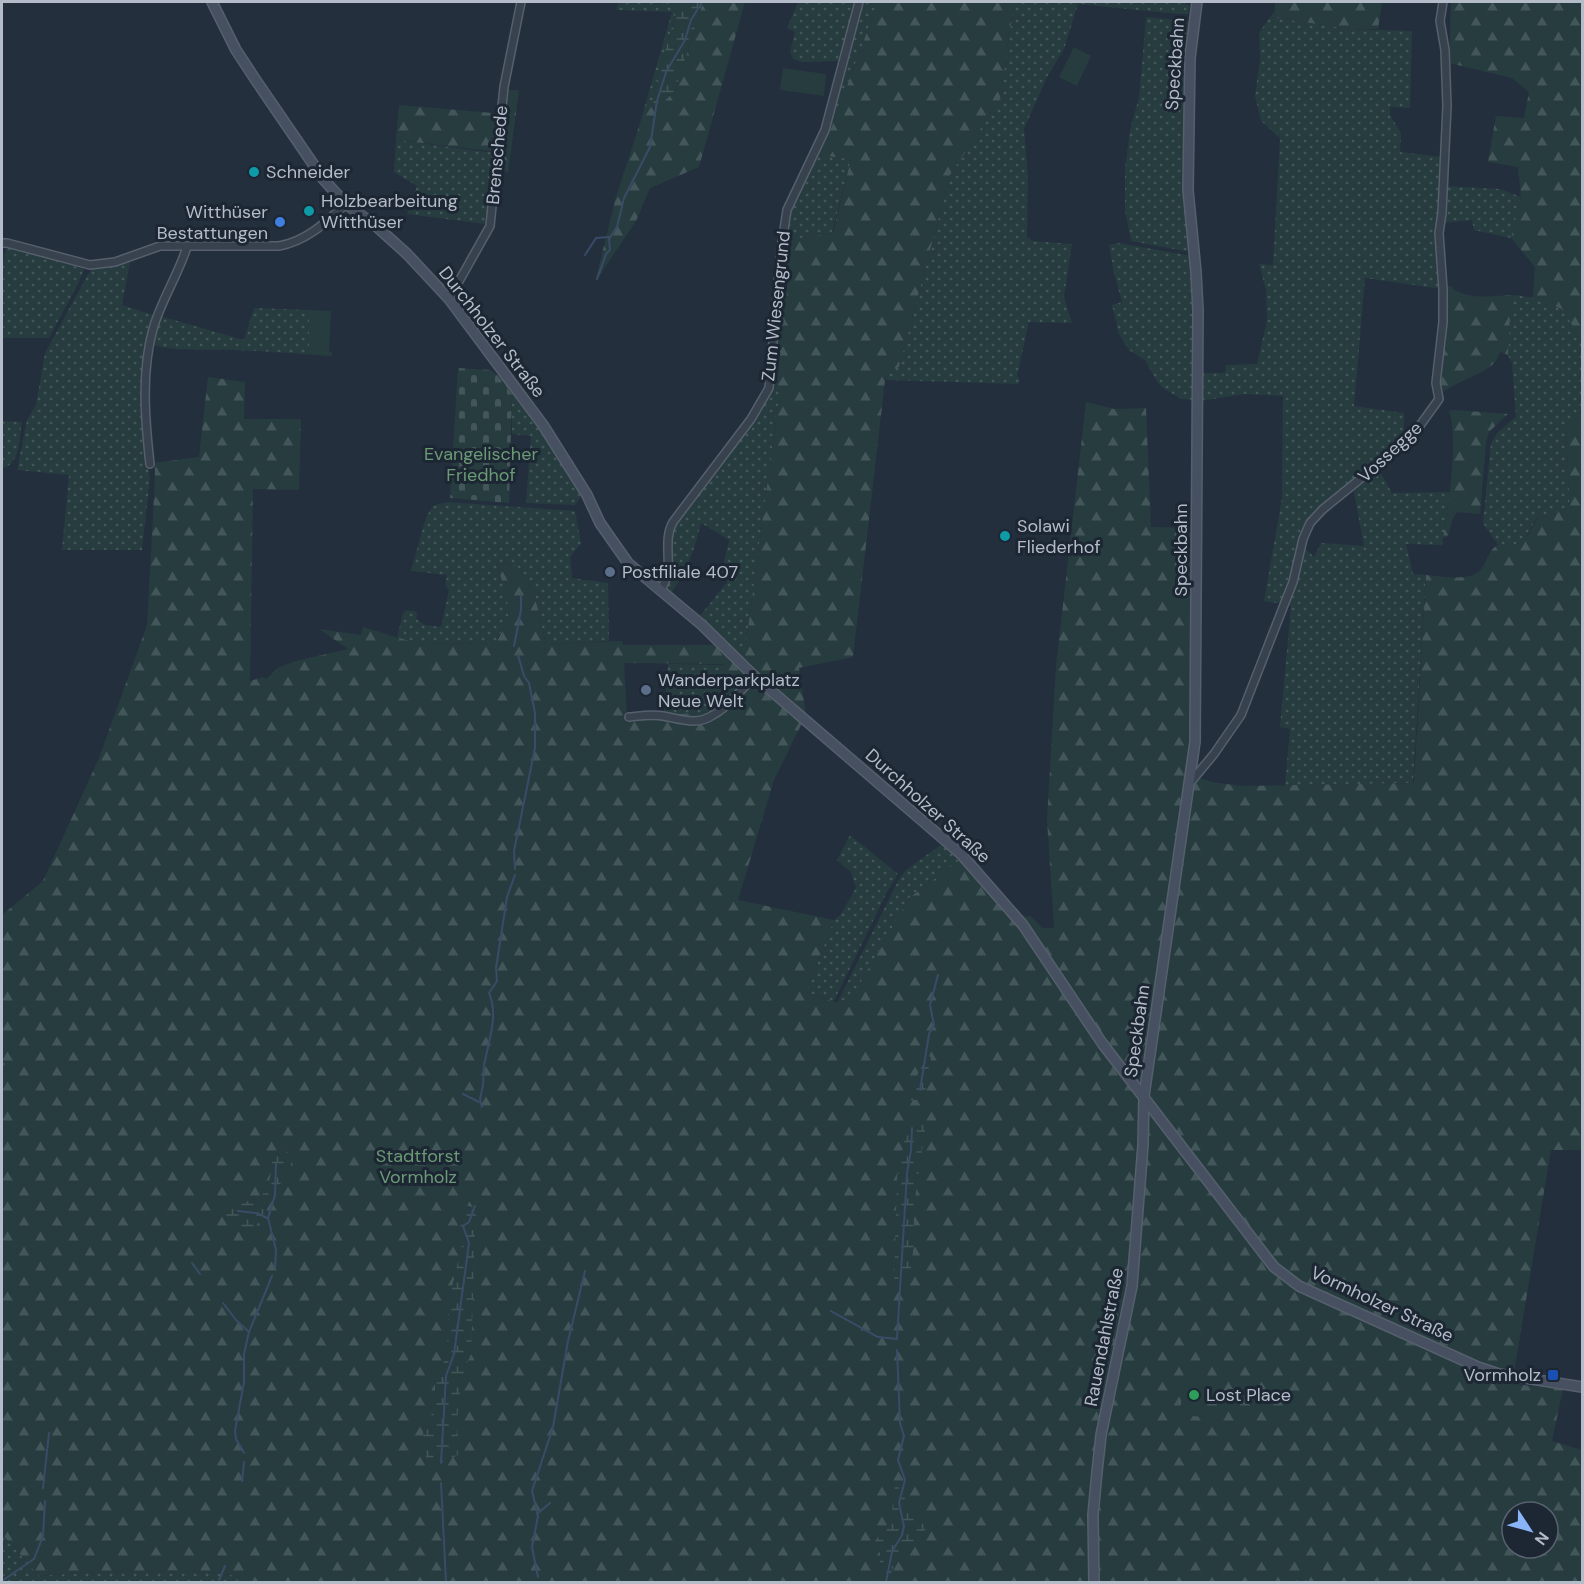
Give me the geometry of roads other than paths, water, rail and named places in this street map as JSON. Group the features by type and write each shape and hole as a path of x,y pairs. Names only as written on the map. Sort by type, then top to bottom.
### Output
{"main road":[{"name":"Durchholzer Straße","path":"212,2 236,50 324,180 346,204 376,226 407,254 449,299 543,425 618,550 640,574 702,625 754,676 961,854 1023,925 1102,1043 1144,1096"},
{"name":"Speckbahn","path":"1144,1096 1195,742 1198,311 1188,171 1190,58 1197,2"},
{"name":"Vormholzer Straße","path":"1144,1096 1274,1267 1299,1286 1478,1367 1499,1374 1582,1387"},
{"name":"Rauendahlstraße","path":"1094,1582 1093,1515 1097,1472 1101,1435 1132,1286 1143,1155 1144,1096"}],"street":[{"name":"Brenschede","path":"449,299 490,226 504,87 521,2"},
{"name":"Zum Wiesengrund","path":"661,589 666,581 670,562 668,534 673,522 751,419 769,388 781,249 788,210 825,130 859,2"},
{"name":"Vossegge","path":"1188,785 1214,754 1240,715 1293,582 1303,539 1310,523 1322,510 1403,444 1416,431 1439,399 1436,383 1443,322 1443,289 1439,233 1447,106 1445,50 1440,21 1443,2"},
{"path":"2,243 90,265 115,262 160,246 279,246 295,243 321,226 346,204"},
{"path":"150,464 145,418 149,347 154,326 187,247"},
{"path":"629,717 662,715 677,720 697,721 712,716 754,676"}],"waterway":[{"path":"597,279 606,254 610,250 609,239 617,227 624,198 650,147 657,101 666,72 685,40 691,20 702,2"},
{"path":"585,255 596,238 609,237"},
{"path":"514,646 521,610 521,595"},
{"path":"515,869 514,851 535,748 535,713 529,683 524,676 518,655"},
{"path":"482,1107 480,1098 484,1066 493,1020 489,993 497,981 496,968 507,897 515,875"},
{"path":"920,1090 929,1034 934,1025 930,1005 938,975"},
{"path":"463,1094 479,1102"},
{"path":"831,1311 878,1337 897,1339 912,1128"},
{"path":"275,1268 276,1250 268,1218 275,1195 276,1164"},
{"path":"441,1463 446,1376 454,1354 469,1243 463,1226 469,1222 475,1206"},
{"path":"238,1211 257,1213 267,1218"},
{"path":"192,1263 200,1274"},
{"path":"538,1577 532,1547 538,1516 532,1491 553,1427 568,1341 585,1271"},
{"path":"244,1453 236,1439 235,1431 244,1382 244,1354 249,1332 272,1276"},
{"path":"223,1303 249,1332"},
{"path":"886,1582 892,1552 902,1535 904,1526 899,1503 905,1480 898,1460 904,1436 900,1423 897,1350"},
{"path":"43,1488 49,1433"},
{"path":"242,1481 244,1462"},
{"path":"441,1483 446,1582"},
{"path":"2,1581 34,1559 43,1536 45,1501"},
{"path":"537,1514 550,1503"},
{"path":"219,1580 225,1566"}],"place":[{"name":"Schneider","path":"254,172"},
{"name":"Holzbearbeitung Witthüser","path":"309,211"},
{"name":"Witthüser Bestattungen","path":"280,222"},
{"name":"Solawi Fliederhof","path":"1005,536"},
{"name":"Postfiliale 407","path":"610,572"},
{"name":"Wanderparkplatz Neue Welt","path":"646,690"},
{"name":"Vormholz","path":"1553,1375"},
{"name":"Lost Place","path":"1194,1395"}],"park label":[{"name":"Evangelischer Friedhof","path":"481,464"},
{"name":"Stadtforst Vormholz","path":"418,1166"}]}
